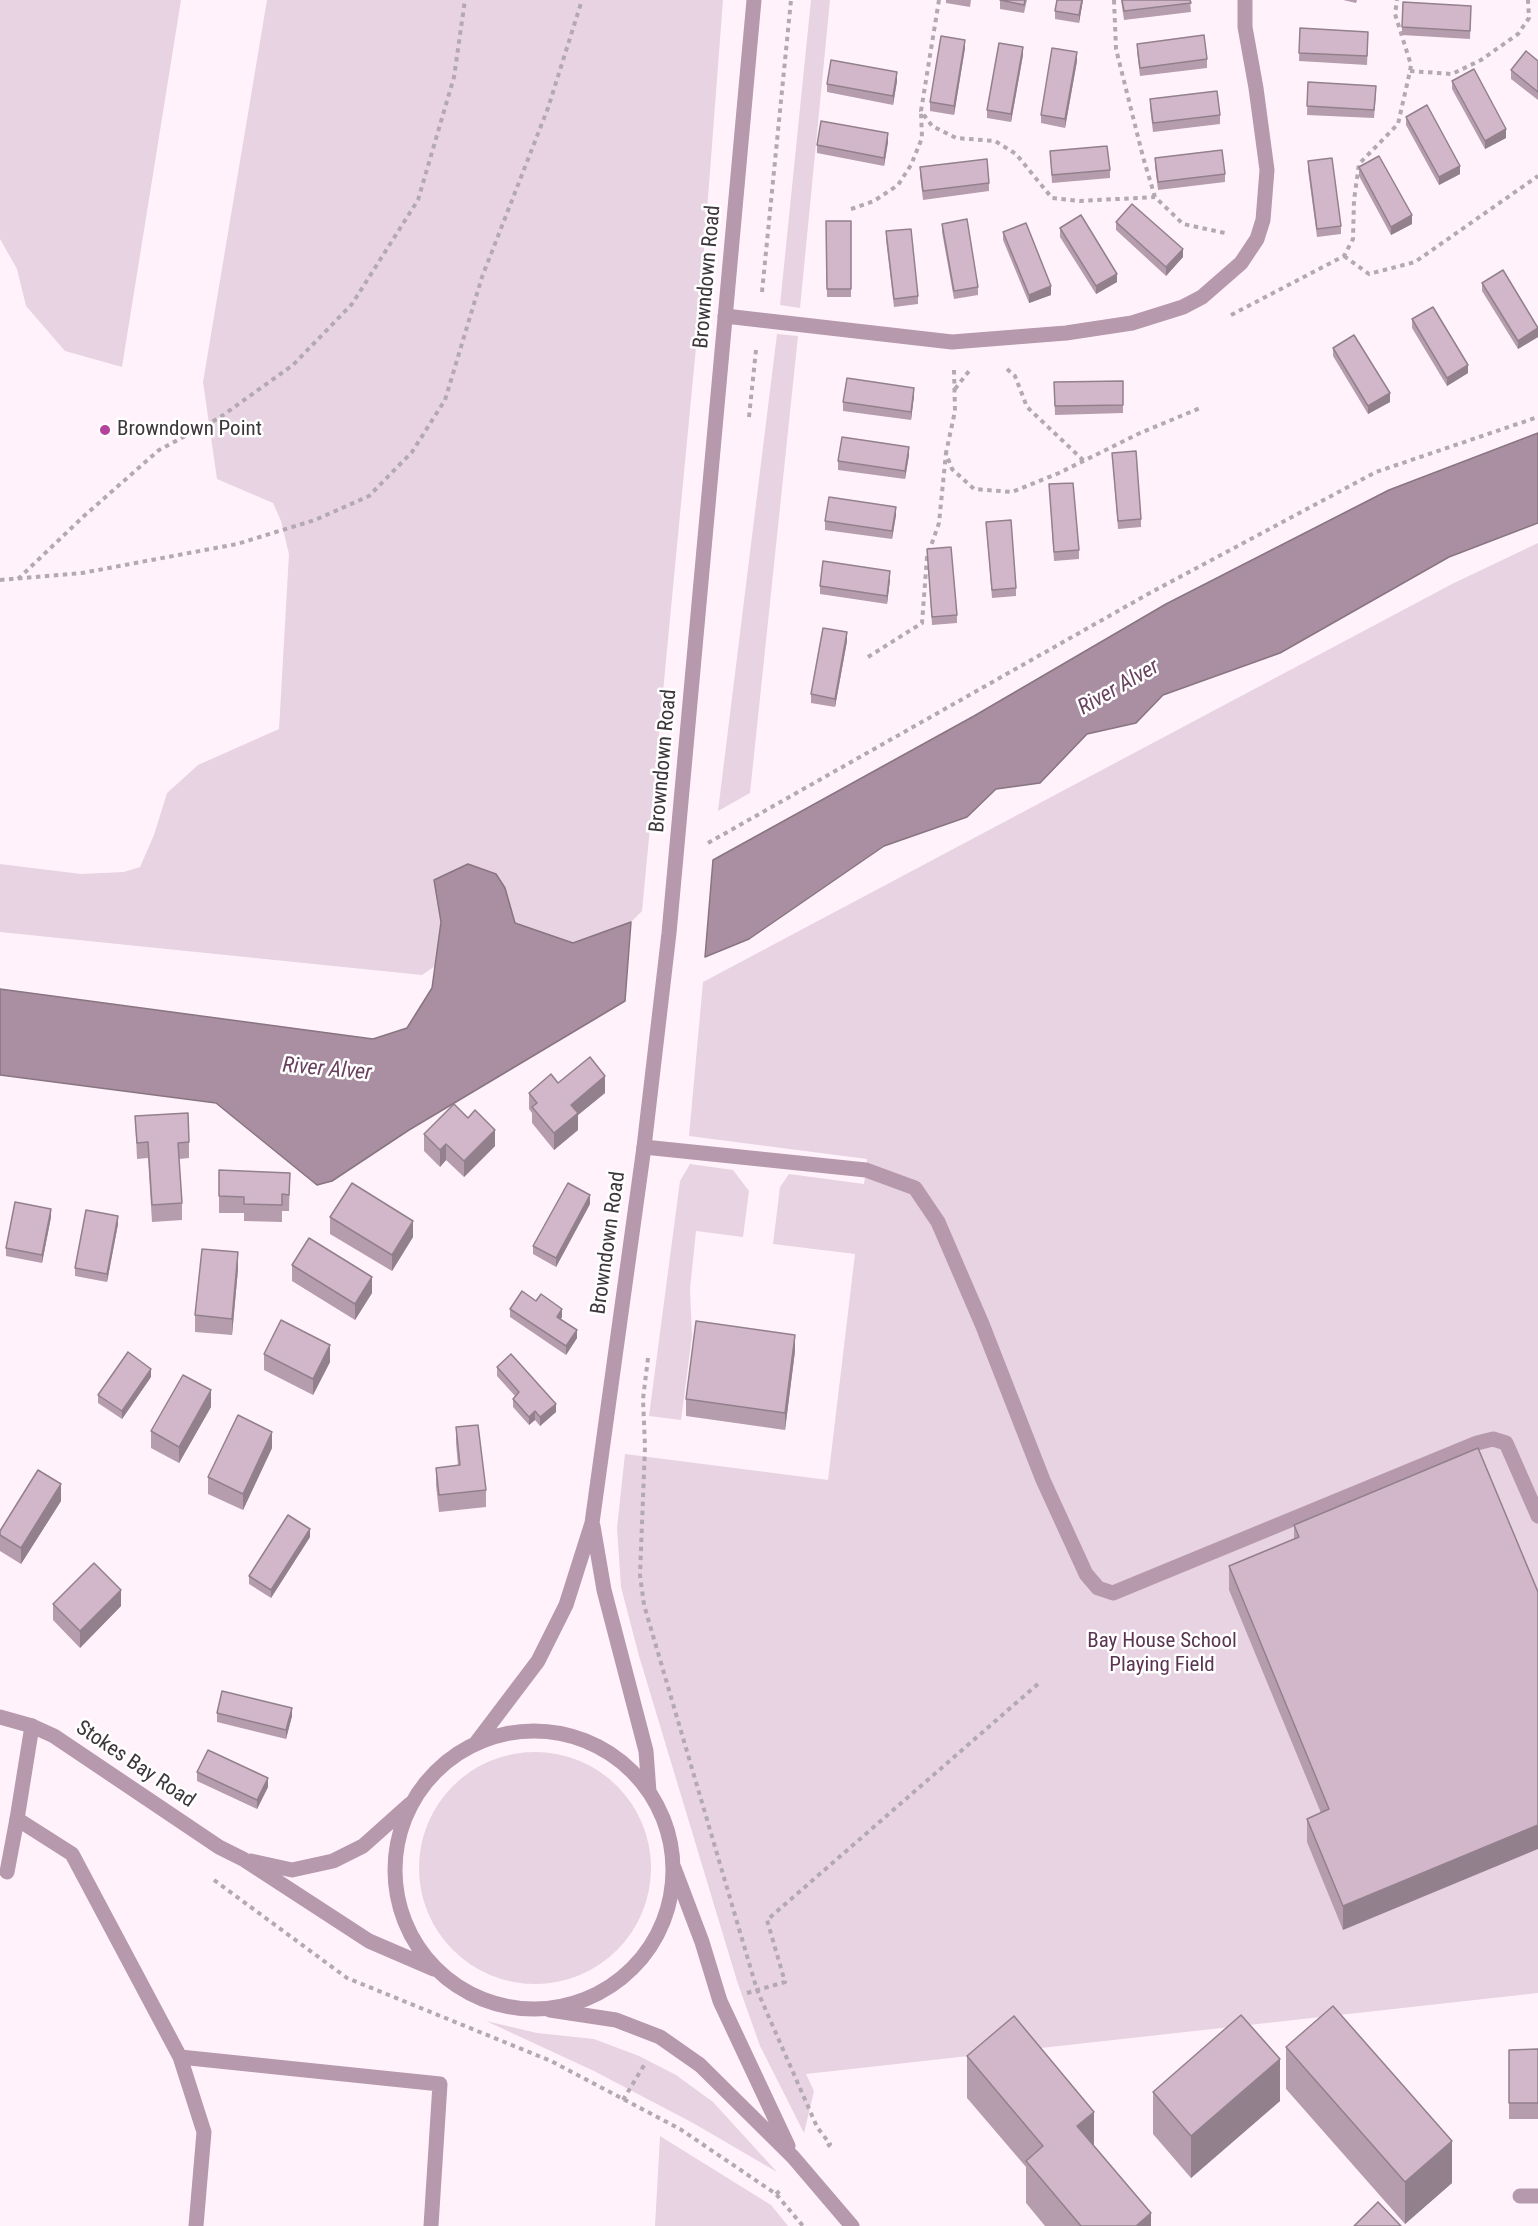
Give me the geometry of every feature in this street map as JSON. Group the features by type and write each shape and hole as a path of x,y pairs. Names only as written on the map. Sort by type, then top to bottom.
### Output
{"street":[{"name":"Browndown Road","path":"476,1743 538,1661 566,1605 592,1523 644,1146 676,867 754,0"},
{"path":"725,316 952,342 1066,333 1132,323 1183,307 1202,297 1241,262 1257,239 1263,220 1267,170 1245,27 1245,0"},
{"path":"644,1146 866,1170 915,1188 938,1222 982,1324 1043,1480 1086,1574 1098,1587 1113,1593 1122,1590 1477,1443 1493,1439 1506,1443 1538,1516"},
{"name":"Browndown Road","path":"592,1523 604,1590 646,1751 649,1792"},
{"name":"Stokes Bay Road","path":"0,1717 32,1726 54,1736 219,1847 243,1859 369,1941 435,1970 469,1994 508,2008 550,2010 589,1999 624,1977 652,1946 668,1909 674,1868 667,1828 649,1792 623,1763 590,1742 552,1732 513,1732 476,1743 438,1768 411,1804 363,1846 333,1861 292,1870 243,1859"},
{"path":"7,1872 32,1726"},
{"name":"Stokes Bay Road","path":"411,1804 397,1846 396,1891 410,1934 435,1970"},
{"path":"16,1819 72,1854 180,2057 204,2132 196,2226"},
{"path":"674,1868 702,1942 720,2001 793,2157"},
{"path":"550,2010 616,2020 660,2037 700,2065 793,2157 852,2226"},
{"path":"180,2057 440,2084 431,2226"},
{"path":"1520,2196 1538,2196"}],"path":[{"path":"18,579 84,516 159,450 219,418 293,365 352,304 418,200 454,77 465,0"},
{"path":"0,580 82,573 237,544 315,520 369,496 412,452 445,400 483,277 548,108 582,0"},
{"path":"851,209 874,201 898,185 911,165 922,138 921,111 939,0"},
{"path":"1114,0 1116,49 1155,197 1183,224 1257,239"},
{"path":"1231,315 1344,256 1353,239 1354,200 1359,164 1398,124 1412,65 1395,14 1397,0"},
{"path":"1410,70 1452,74 1481,60 1518,34 1529,18 1528,0"},
{"path":"921,111 932,126 956,138 994,141 1016,154 1052,198 1080,201 1155,197"},
{"path":"1344,256 1369,274 1415,262 1538,176"},
{"path":"868,657 922,622 927,557 939,523 946,453 955,411 952,342"},
{"path":"1003,365 1015,376 1027,407 1083,461"},
{"path":"955,389 970,370 979,366"},
{"path":"946,453 952,469 974,489 1012,492 1059,473 1138,434 1200,408"},
{"path":"704,845 1148,594 1376,472 1538,417"},
{"path":"648,1355 643,1399 645,1447 640,1575 644,1605 757,1990 817,2127 830,2144"},
{"path":"757,1990 785,1982 767,1920 1039,1683"},
{"path":"643,2066 623,2100 680,2128 776,2194 803,2226"}],"green space":[{"path":"0,0 181,0 122,367 65,351 26,306 17,269 0,239"},
{"path":"267,0 723,0 699,316 642,911 631,922 574,943 515,923 505,888 468,864 434,880 441,922 435,966 422,975 0,932 0,864 81,874 124,872 140,867 154,835 167,793 198,765 279,729 289,554 281,521 273,503 217,479 203,382"},
{"path":"811,0 830,0 800,308 780,305"},
{"path":"777,334 798,336 750,793 718,811"},
{"name":"Bay House School Playing Field","path":"1538,543 1538,1993 806,2074 814,2091 804,2133 760,2046 737,1981 639,1656 621,1587 617,1528 625,1454 828,1480 855,1254 773,1244 780,1187 789,1174 864,1184 867,1159 689,1136 703,982 1452,584"},
{"path":"690,1164 733,1170 749,1191 743,1237 696,1231 690,1289 692,1336 681,1420 649,1416 680,1181"},
{"path":"535,1752 569,1757 579,1761 590,1766 617,1786 637,1813 642,1824 646,1834 651,1868 646,1902 642,1912 637,1923 617,1950 590,1970 579,1975 569,1979 535,1984 501,1979 491,1975 480,1970 453,1950 433,1923 428,1912 424,1902 419,1868 424,1834 428,1824 433,1813 453,1786 480,1766 491,1761 501,1757"},
{"path":"486,2021 537,2033 594,2039 639,2056 676,2075 713,2102 777,2172 693,2123 594,2071"},
{"path":"660,2136 771,2205 788,2226 655,2226"}],"water":[{"name":"River Alver","path":"1538,433 1538,523 1449,557 1280,653 1163,695 1136,723 1087,734 1040,783 996,789 967,817 884,846 749,939 705,957 713,860 974,716 1166,604 1389,490"},
{"name":"River Alver","path":"468,864 496,874 505,888 515,923 573,943 631,922 625,1001 409,1130 332,1181 317,1185 216,1103 0,1075 0,989 373,1039 407,1028 432,988 441,922 434,880"}],"building":[{"path":"1000,0 1025,0 1024,5"},
{"path":"1057,0 1082,0 1079,15 1055,11"},
{"path":"1122,0 1190,0 1191,3 1124,11"},
{"path":"1403,2 1471,6 1470,31 1402,27"},
{"path":"1300,28 1368,32 1367,56 1299,53"},
{"path":"1204,35 1207,59 1140,68 1137,44"},
{"path":"941,36 965,40 954,106 930,102"},
{"path":"999,43 1023,47 1011,114 987,110"},
{"path":"1052,48 1077,52 1065,119 1041,115"},
{"path":"1526,51 1538,61 1538,92 1511,70"},
{"path":"831,60 897,72 893,96 827,84"},
{"path":"1474,69 1506,129 1485,141 1452,81"},
{"path":"1308,82 1376,86 1374,110 1307,106"},
{"path":"1217,91 1220,115 1153,123 1150,99"},
{"path":"1427,105 1460,166 1439,177 1406,117"},
{"path":"821,121 888,133 884,158 817,145"},
{"path":"1107,146 1110,170 1052,175 1050,151"},
{"path":"1222,150 1225,174 1158,182 1155,158"},
{"path":"1379,156 1412,215 1391,227 1359,167"},
{"path":"1332,158 1341,226 1317,229 1308,161"},
{"path":"987,159 989,183 923,191 920,167"},
{"path":"1132,204 1183,249 1166,267 1116,222"},
{"path":"1081,215 1117,274 1096,286 1060,228"},
{"path":"967,219 978,287 954,291 942,224"},
{"path":"826,221 851,221 851,289 827,289"},
{"path":"1026,223 1051,286 1029,295 1003,232"},
{"path":"911,229 918,296 894,299 886,231"},
{"path":"1503,270 1538,328 1518,341 1482,283"},
{"path":"1433,307 1468,365 1447,378 1412,319"},
{"path":"1354,335 1390,393 1368,406 1333,348"},
{"path":"847,378 914,388 911,412 843,402"},
{"path":"1123,381 1123,405 1055,406 1054,382"},
{"path":"842,437 909,447 905,471 838,461"},
{"path":"1136,451 1141,519 1118,521 1112,453"},
{"path":"1073,483 1079,550 1054,552 1049,484"},
{"path":"829,497 896,507 892,531 825,521"},
{"path":"1011,520 1016,588 992,590 986,522"},
{"path":"951,547 957,615 932,617 927,549"},
{"path":"823,561 890,571 887,596 820,586"},
{"path":"823,628 847,632 835,699 811,694"},
{"path":"590,1057 605,1076 571,1105 578,1113 554,1133 532,1107 537,1103 529,1093 551,1074 558,1083"},
{"path":"454,1104 468,1118 475,1110 495,1130 464,1161 446,1144 440,1150 424,1134"},
{"path":"188,1113 189,1142 178,1143 182,1203 152,1205 148,1142 137,1143 135,1116"},
{"path":"219,1170 290,1173 289,1195 282,1194 282,1205 244,1204 244,1197 219,1196"},
{"path":"352,1183 413,1221 392,1255 330,1217"},
{"path":"568,1183 590,1195 556,1258 533,1246"},
{"path":"15,1202 51,1209 42,1255 6,1248"},
{"path":"86,1210 118,1216 107,1274 75,1268"},
{"path":"309,1238 372,1277 355,1304 292,1265"},
{"path":"202,1249 238,1252 232,1319 195,1315"},
{"path":"522,1291 536,1301 541,1294 562,1309 557,1317 577,1330 566,1346 510,1309"},
{"path":"281,1320 330,1345 313,1379 264,1354"},
{"path":"696,1321 795,1335 785,1413 686,1399"},
{"path":"128,1352 151,1369 122,1411 98,1395"},
{"path":"511,1354 556,1404 540,1417 535,1411 529,1417 513,1399 519,1392 497,1367"},
{"path":"183,1375 211,1390 179,1447 151,1431"},
{"path":"238,1415 272,1432 243,1494 208,1477"},
{"path":"478,1425 486,1490 439,1495 436,1468 460,1465 456,1427"},
{"path":"1478,1448 1538,1592 1538,1825 1343,1906 1307,1819 1329,1809 1229,1566 1299,1537 1294,1525"},
{"path":"38,1470 61,1484 21,1548 0,1535 0,1531"},
{"path":"288,1515 310,1529 271,1590 249,1576"},
{"path":"94,1563 121,1590 80,1631 53,1604"},
{"path":"222,1691 292,1708 286,1730 217,1713"},
{"path":"208,1750 268,1778 257,1800 197,1772"},
{"path":"1333,2006 1452,2141 1405,2182 1286,2047"},
{"path":"1241,2015 1280,2059 1191,2136 1153,2092"},
{"path":"1014,2016 1094,2112 1077,2126 1151,2213 1136,2226 1081,2226 1026,2161 1043,2146 967,2056"},
{"path":"1538,2049 1538,2103 1509,2103 1509,2050"},
{"path":"1378,2202 1401,2226 1354,2226"}],"place":[{"name":"Browndown Point","path":"105,430"}]}
